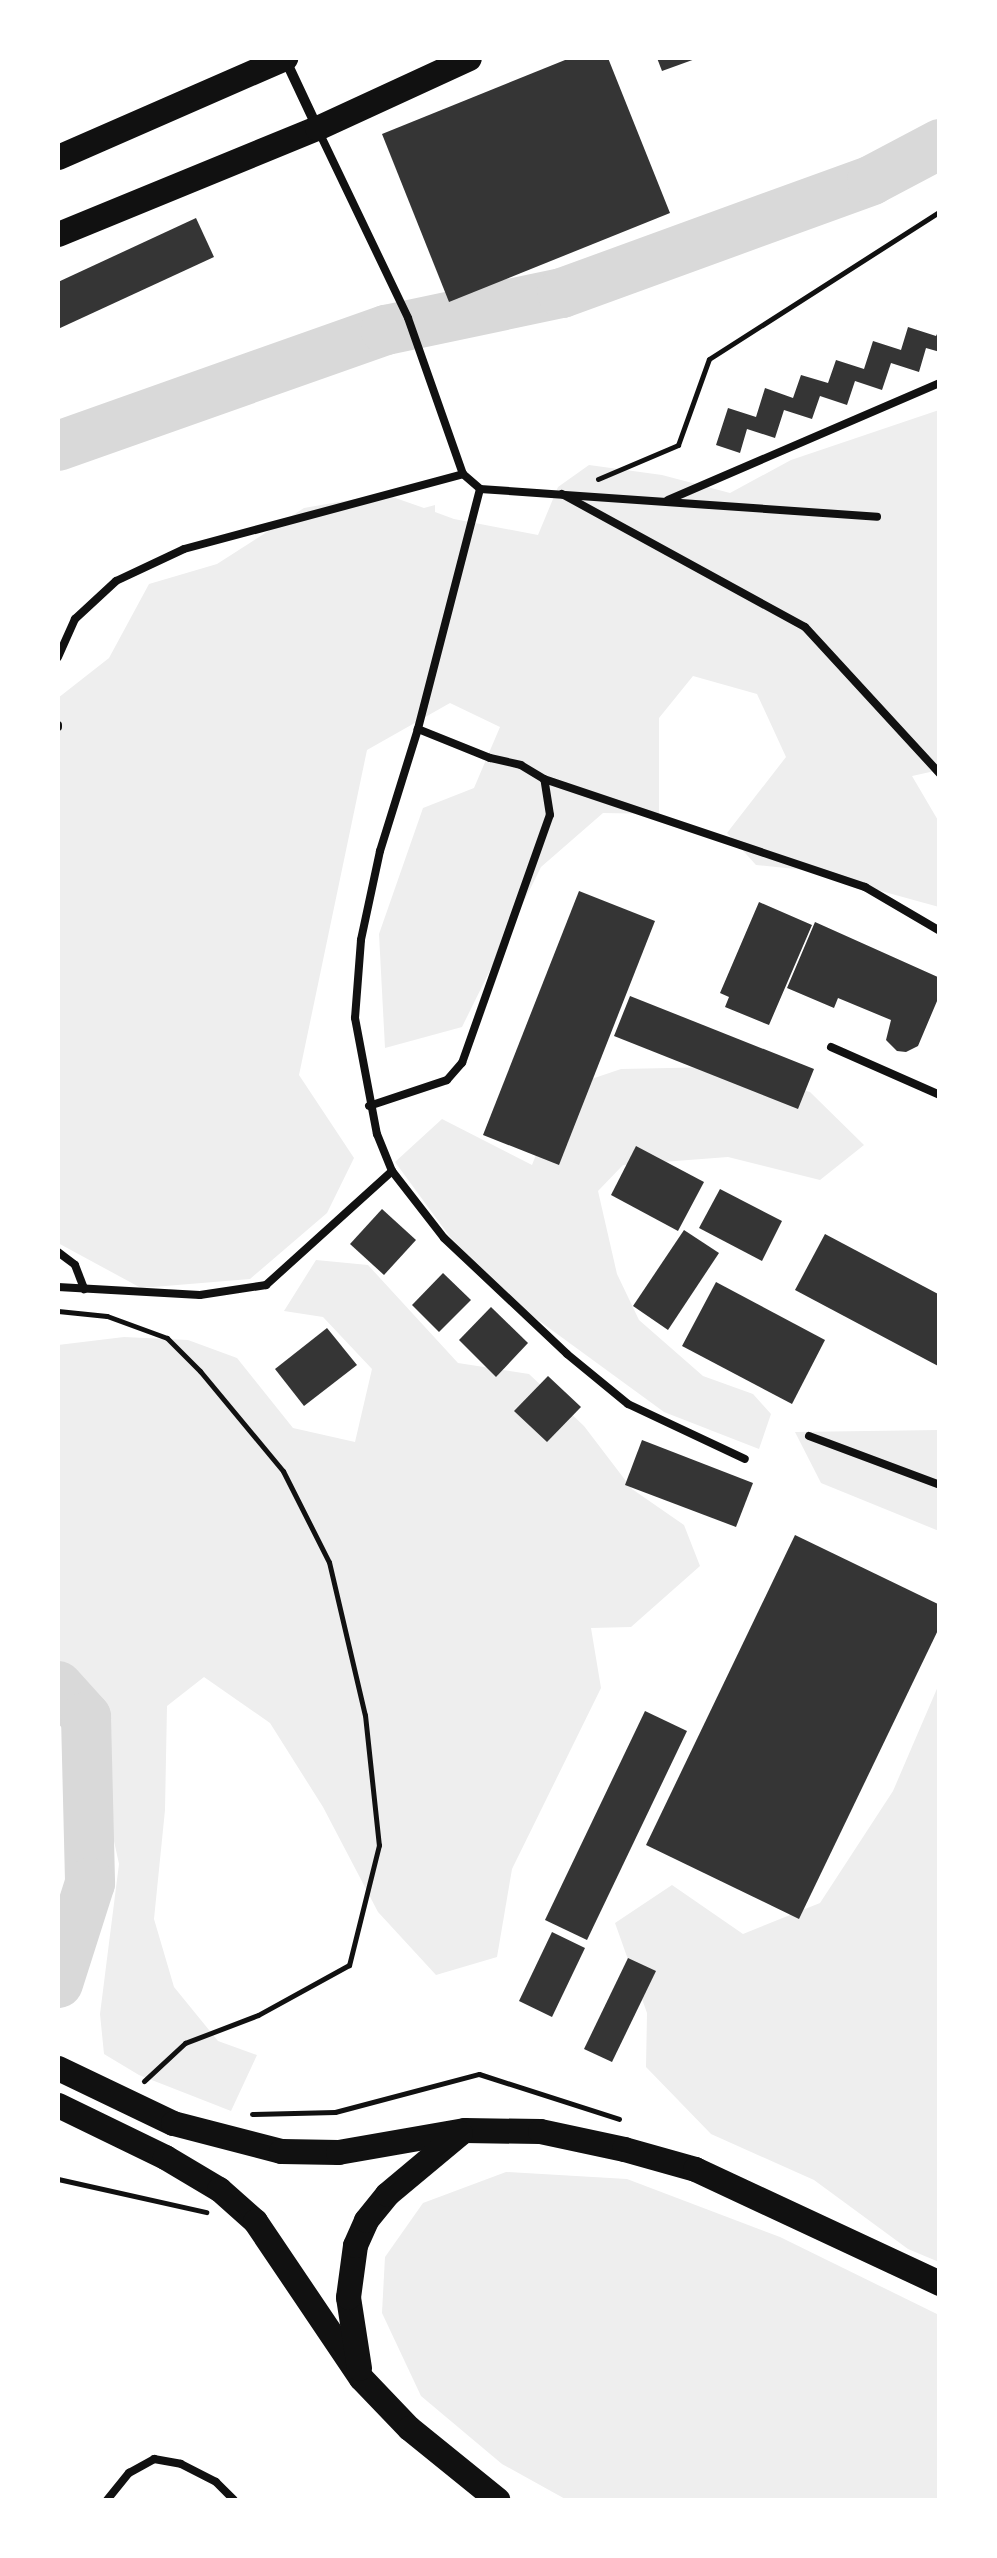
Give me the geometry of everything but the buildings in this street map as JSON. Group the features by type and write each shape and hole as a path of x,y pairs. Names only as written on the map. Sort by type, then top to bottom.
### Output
{"main road":[{"path":"58,158 285,58"},
{"path":"58,234 317,128 470,58"},
{"path":"58,2068 173,2123 281,2152 338,2152 464,2130 540,2131 694,2169 940,2283"},
{"path":"58,2105 219,2189 254,2221 361,2378 408,2428 498,2500"},
{"path":"361,2378 348,2297 355,2245 366,2220 387,2194 464,2130"}],"street":[{"path":"285,58 317,128"}],"lane":[{"path":"317,128 408,318 463,474 480,489 877,517"},
{"path":"664,501 940,384"},
{"path":"58,658 75,620 116,582 184,548 463,474"},
{"path":"480,489 418,729 380,850 360,940 355,1018 369,1106 392,1172 444,1238 566,1354 628,1404 745,1459"},
{"path":"562,494 805,627 940,774"},
{"path":"418,729 490,758 520,764 544,779 865,887 940,932"},
{"path":"369,1106 446,1080 462,1063 550,814 544,779"},
{"path":"831,1048 940,1095"},
{"path":"58,1286 200,1295 266,1286 392,1172"},
{"path":"58,1252 76,1265 84,1289"},
{"path":"809,1436 940,1485"},
{"path":"107,2500 129,2473 154,2458 199,2473 216,2482 234,2500"}],"path":[{"path":"562,494 678,445 709,358 940,210"},
{"path":"58,1311 107,1316 167,1338 200,1371 283,1471 329,1562 365,1715 379,1844 349,1965 258,2015 185,2043 142,2082"},
{"path":"58,2179 146,2202 254,2221"}],"shaded area":[{"path":"939,410 939,770 912,776 939,822 939,907 805,870 756,865 727,833 786,757 757,694 693,676 659,718 659,814 603,813 541,867 462,1027 385,1048 379,934 423,808 474,788 500,727 450,703 367,750 299,1075 354,1158 327,1213 250,1279 141,1288 58,1243 58,698 109,658 149,584 217,564 304,508 384,494 424,508 435,505 435,512 454,519 538,535 558,487 589,465 662,475 730,493 791,460"},
{"path":"717,1067 810,1092 864,1145 820,1180 728,1157 623,1165 598,1191 617,1274 639,1320 703,1376 753,1394 771,1414 759,1449 664,1412 512,1301 450,1237 395,1162 442,1119 532,1165 562,1089 621,1069"},
{"path":"316,1260 368,1265 458,1363 529,1374 584,1426 632,1489 684,1525 700,1566 631,1627 591,1628 601,1688 512,1869 497,1957 436,1975 378,1912 323,1807 270,1723 204,1677 167,1706 165,1810 154,1919 174,1987 218,2041 257,2055 231,2111 139,2075 104,2054 100,2014 119,1864 95,1753 58,1681 58,1345 124,1337 188,1340 237,1358 293,1428 355,1442 372,1369 323,1317 284,1311"},
{"path":"939,1430 939,1531 821,1483 795,1432"},
{"path":"939,1684 939,2262 908,2249 814,2180 711,2134 646,2067 647,2013 615,1923 672,1885 743,1934 820,1903 893,1791"},
{"path":"506,2172 627,2179 780,2237 939,2315 939,2500 567,2500 502,2464 421,2396 382,2313 385,2257 423,2203"}],"waterway":[{"path":"58,446 386,330 562,293 872,180 940,144"},
{"path":"58,1686 86,1717 90,1883 58,1983"}]}
